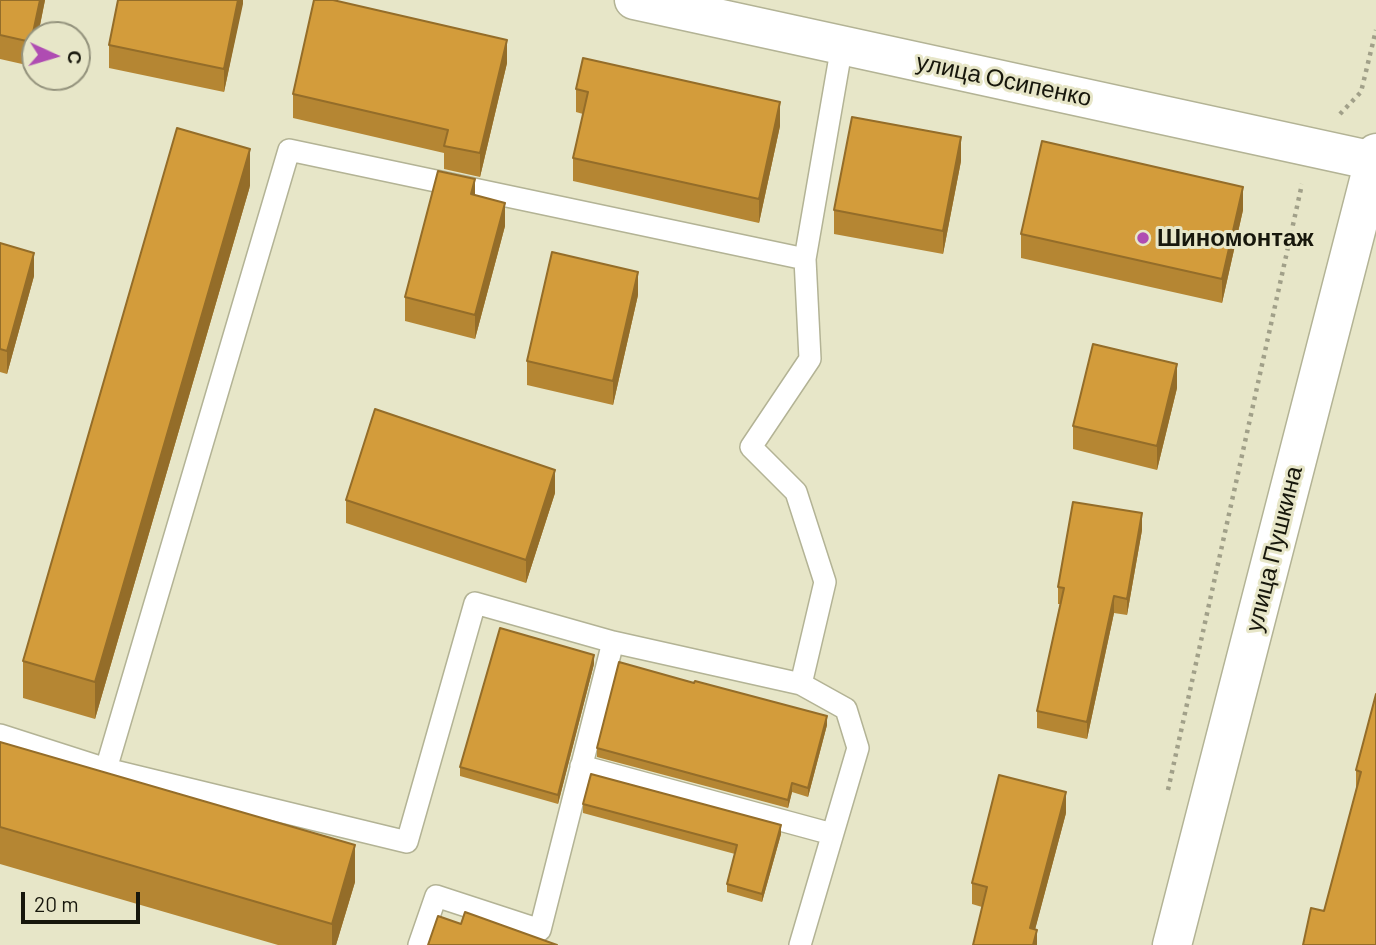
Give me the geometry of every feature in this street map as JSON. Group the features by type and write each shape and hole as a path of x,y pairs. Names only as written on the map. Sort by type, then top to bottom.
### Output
{"street":[{"name":"улица Осипенко","path":"636,0 1310,146 1375,157"},
{"name":"улица Пушкина","path":"1172,945 1375,157"}],"lane":[{"path":"801,684 825,582 796,492 751,447 810,359 806,259 842,45"},
{"path":"106,769 289,150 806,259"},
{"path":"0,735 106,769 407,842 475,603 613,642 801,684 846,709 858,748 800,945"},
{"path":"419,945 436,896 540,930 613,642"},
{"path":"581,766 832,834"}],"path":[{"path":"1166,796 1310,146 1361,92 1376,30"}],"building":[{"path":"0,0 40,0 36,21 21,21 21,40 0,35"},
{"path":"118,0 238,0 224,69 109,45"},
{"path":"314,0 333,0 507,40 480,153 444,146 448,130 293,94"},
{"path":"583,58 780,102 759,199 573,158 588,92 576,89"},
{"path":"852,117 961,137 943,231 834,210"},
{"path":"177,128 250,149 95,682 23,661"},
{"path":"1042,141 1243,187 1222,279 1021,234"},
{"path":"438,171 475,179 471,194 505,203 475,315 405,297"},
{"path":"0,243 34,253 7,351 0,349"},
{"path":"552,252 638,272 613,381 527,361"},
{"path":"1093,344 1177,364 1157,446 1073,426"},
{"path":"375,409 555,470 526,560 346,500"},
{"path":"1073,502 1142,513 1127,599 1114,596 1087,722 1037,711 1064,588 1058,587"},
{"path":"500,628 594,655 558,795 460,767"},
{"path":"619,662 827,716 808,788 792,783 788,800 597,748"},
{"path":"1376,694 1376,945 1303,945 1311,908 1324,911 1361,772 1356,770"},
{"path":"0,742 355,845 332,924 0,827"},
{"path":"591,774 781,825 762,894 727,884 737,845 583,804"},
{"path":"999,775 1066,792 1030,928 1037,930 1033,945 973,945 987,887 972,883"},
{"path":"465,912 557,945 428,945 438,916 461,924"}],"place":[{"name":"Шиномонтаж","path":"1143,238"}]}
